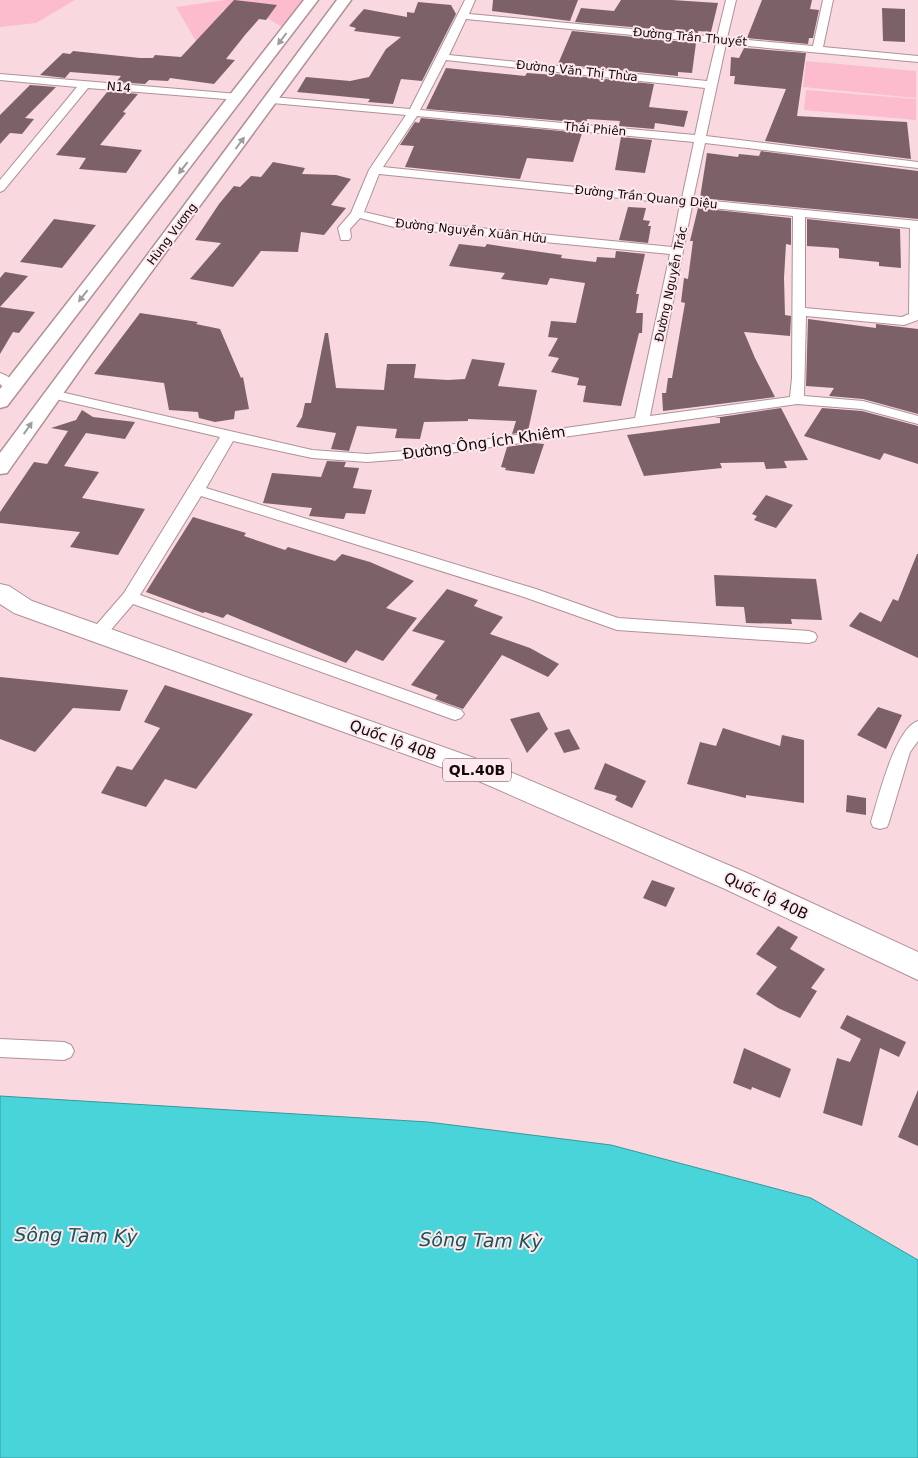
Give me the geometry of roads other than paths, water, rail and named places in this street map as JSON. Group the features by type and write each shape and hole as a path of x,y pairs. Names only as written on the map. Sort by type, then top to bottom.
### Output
{"highway":[{"name":"Quốc lộ 40B","path":"0,592 11,606 484,772 736,881 918,967"}],"main road":[{"path":"3,388 238,97 311,0"},
{"name":"Hùng Vương","path":"0,468 52,394 272,100 344,0"},
{"path":"238,97 272,100"},
{"path":"3,388 52,394"}],"street":[{"path":"345,237 344,228 357,214 375,170 414,112 443,58 470,0"},
{"name":"Đường Nguyễn Trác","path":"642,420 730,0"},
{"path":"817,49 828,0"},
{"name":"Đường Trần Thuyết","path":"463,16 918,59"},
{"name":"Đường Văn Thị Thừa","path":"443,58 711,85"},
{"name":"N14","path":"0,77 238,97"},
{"path":"0,188 84,84"},
{"name":"Thái Phiên","path":"272,100 702,138 918,165"},
{"name":"Đường Trần Quang Diệu","path":"375,170 917,225"},
{"path":"797,400 799,213"},
{"name":"Đường Nguyễn Xuân Hữu","path":"357,214 398,224 678,252"},
{"path":"799,311 904,321 916,316 917,225"},
{"name":"Đường Ông Ích Khiêm","path":"52,394 165,418 312,454 367,458 406,455 642,420 797,400 863,404 918,420"},
{"path":"98,635 130,597 229,435"},
{"path":"197,490 530,593 617,624 809,637"},
{"path":"130,597 455,714"},
{"path":"880,822 902,751 918,727"},
{"path":"0,1048 64,1050"}],"water":[{"name":"Sông Tam Kỳ","path":"0,1096 428,1122 611,1145 811,1198 918,1260 918,1458 0,1458"}]}
